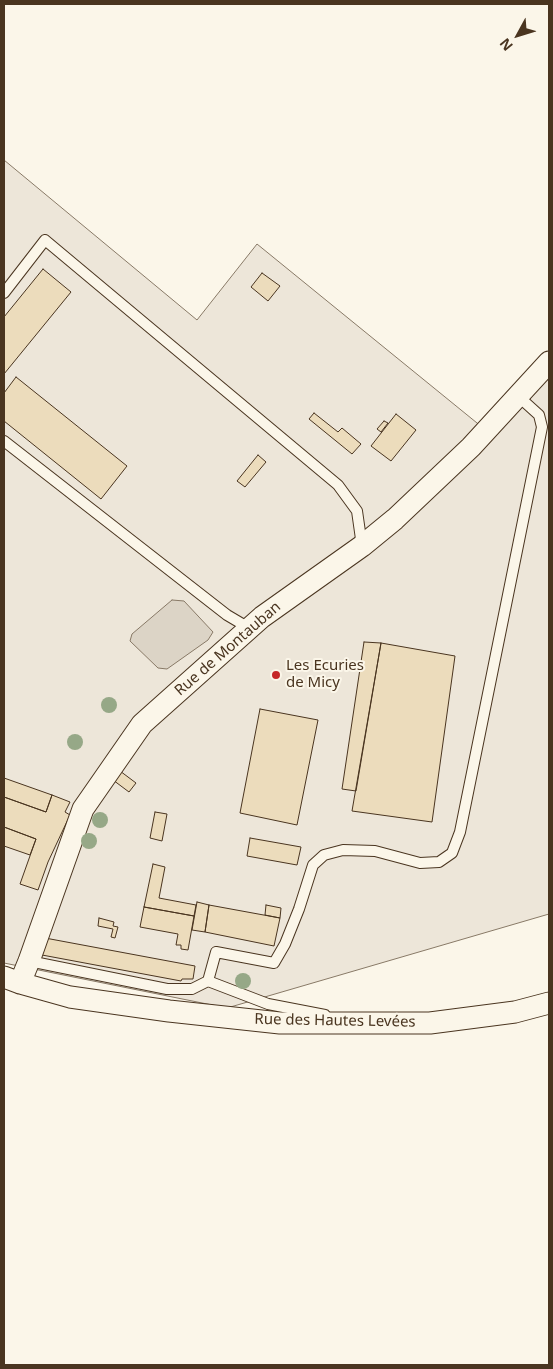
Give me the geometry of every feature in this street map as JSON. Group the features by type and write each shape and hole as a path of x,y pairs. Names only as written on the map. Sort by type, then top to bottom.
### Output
{"street":[{"name":"Rue de Montauban","path":"12,980 29,961 83,810 142,724 248,628 362,546 394,519 471,447 549,362"},
{"name":"Rue des Hautes Levées","path":"12,980 70,997 169,1011 280,1023 430,1023 515,1012 549,1003"}],"lane":[{"path":"4,293 45,240 338,485 357,511 362,546"},
{"path":"208,981 216,952 274,963 285,944 299,909 313,865 324,855 343,850 375,851 420,863 439,862 452,853 460,832 542,427 539,415 518,396"},
{"path":"4,441 227,615 248,628"},
{"path":"29,961 167,989 192,989 208,981 268,1004 365,1023"}],"shaded area":[{"name":"Les Ecuries de Micy","path":"4,160 197,320 257,244 493,436 549,373 549,914 227,1008 4,963"},
{"path":"172,600 184,601 213,632 208,640 167,669 158,668 130,641 132,634"}],"building":[{"path":"43,269 71,292 4,374 4,317"},
{"path":"262,273 280,286 268,301 251,287"},
{"path":"16,377 127,466 101,499 4,421 4,393"},
{"path":"314,413 338,432 342,428 361,444 352,454 309,419"},
{"path":"396,414 416,430 391,461 371,446"},
{"path":"384,421 388,423 381,432 377,429"},
{"path":"258,455 266,462 245,487 237,481"},
{"path":"364,642 381,643 356,791 342,789"},
{"path":"381,643 455,656 432,822 352,811"},
{"path":"260,709 318,720 297,825 240,813"},
{"path":"120,771 136,783 129,792 113,780"},
{"path":"4,778 52,795 46,812 4,797"},
{"path":"52,795 70,802 65,812 70,815 48,862 38,890 20,884 36,839 4,827 4,797 46,812"},
{"path":"155,812 167,814 162,841 150,838"},
{"path":"4,827 36,839 30,855 4,846"},
{"path":"250,838 301,847 297,865 247,856"},
{"path":"153,864 165,867 159,898 196,905 194,916 144,907"},
{"path":"197,902 209,905 205,932 192,930"},
{"path":"209,905 280,918 274,946 205,932"},
{"path":"266,905 281,908 280,918 265,915"},
{"path":"144,907 194,916 188,950 181,949 181,945 176,945 178,934 140,927"},
{"path":"99,918 114,922 113,926 118,927 115,938 111,937 113,929 98,926"},
{"path":"45,938 195,966 193,979 182,979 181,981 42,955"}],"place":[{"name":"Les Ecuries de Micy","path":"276,675"}]}
